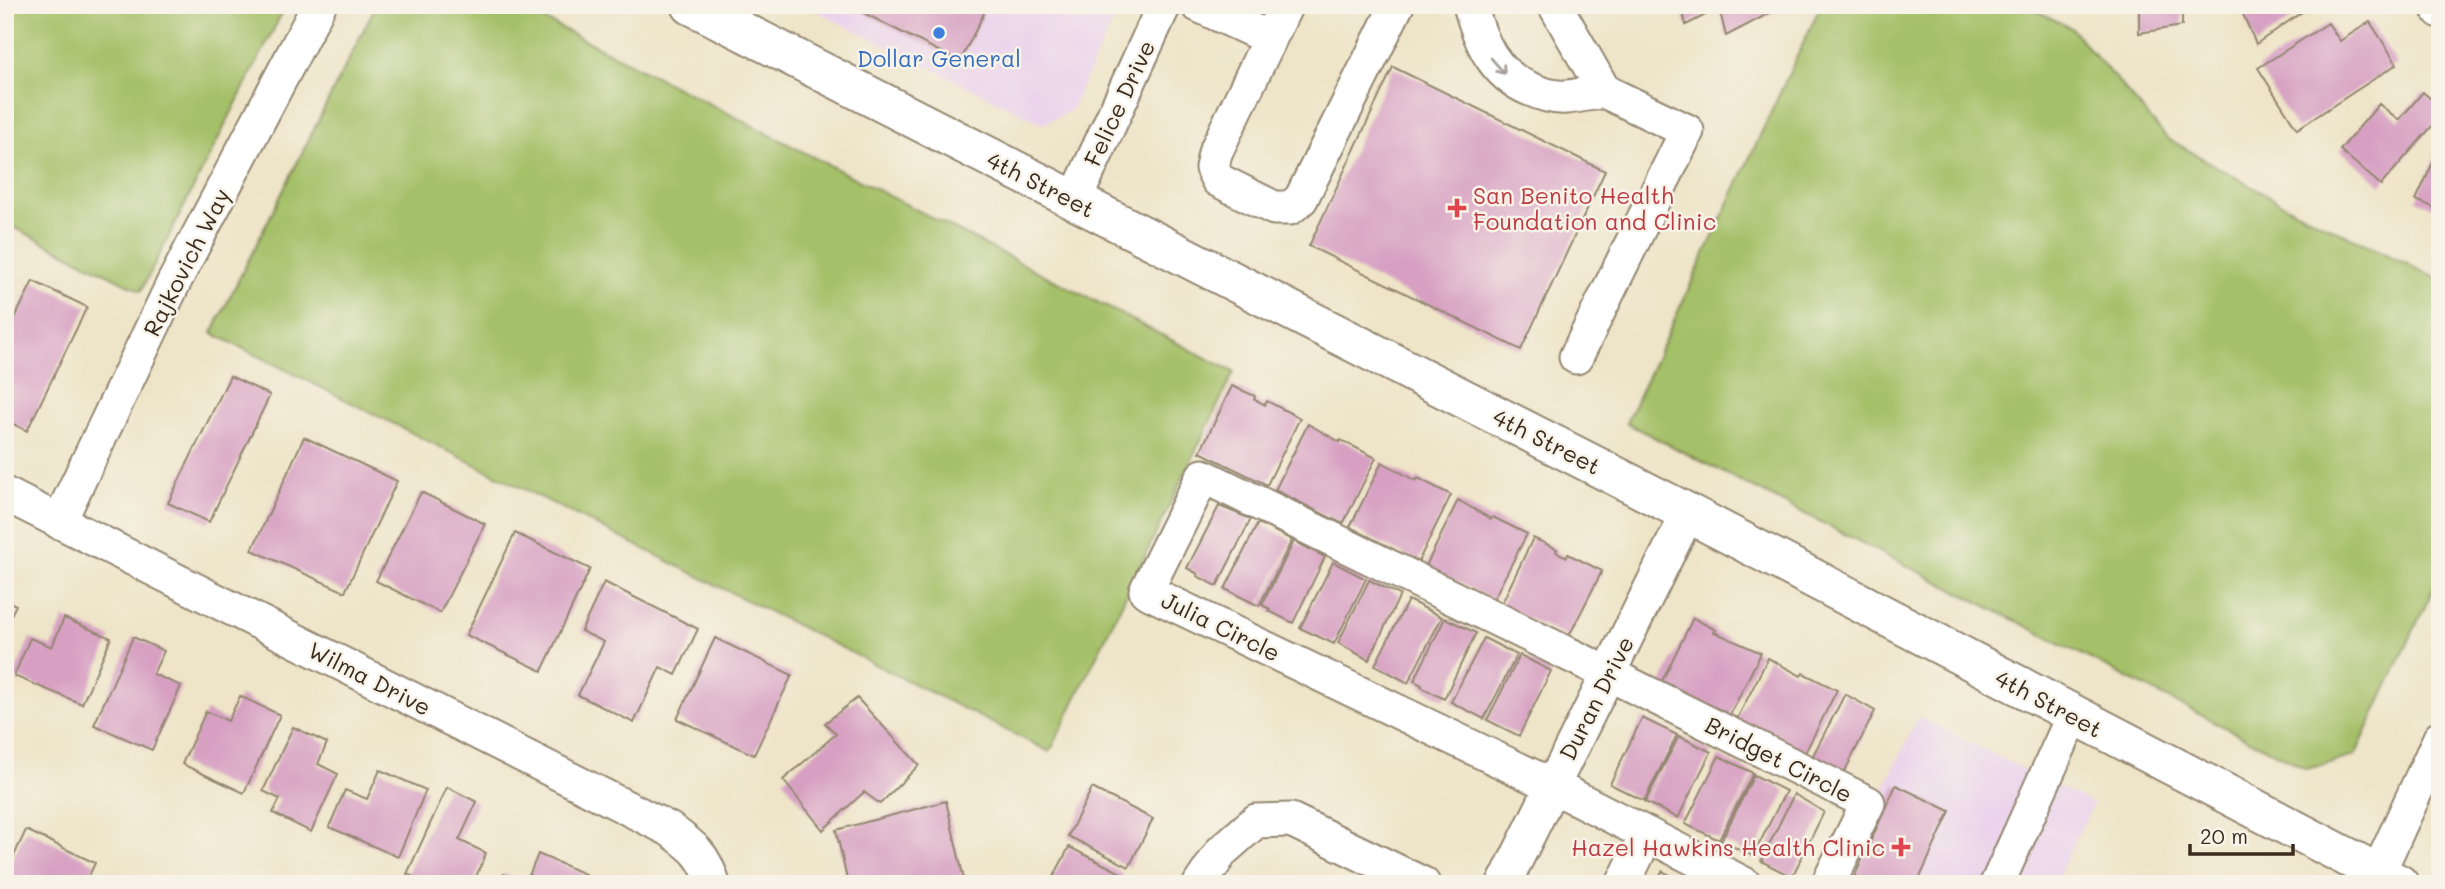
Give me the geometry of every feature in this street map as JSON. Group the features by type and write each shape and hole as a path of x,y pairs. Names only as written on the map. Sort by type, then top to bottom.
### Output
{"main road":[{"name":"4th Street","path":"691,5 1688,513 2383,880"}],"street":[{"name":"Rajkovich Way","path":"59,522 173,284 319,5"},
{"name":"Felice Drive","path":"1074,200 1164,5"},
{"path":"1198,5 1269,38"},
{"path":"1286,5 1215,153 1212,167 1218,180 1274,208 1290,208 1301,199 1397,5"},
{"path":"1469,5 1485,49 1499,70 1521,86 1540,94 1564,97 1604,91 1686,131 1576,357"},
{"path":"2436,5 2440,10"},
{"path":"1557,7 1604,91"},
{"name":"Julia Circle","path":"1553,786 1146,590 1203,476 1609,674"},
{"name":"Wilma Drive","path":"5,494 669,829 695,847 708,866 713,884"},
{"name":"Duran Drive","path":"1504,884 1688,513"},
{"name":"Bridget Circle","path":"1609,674 1868,803 1828,884"},
{"path":"1997,884 2073,716"},
{"path":"2383,880 2440,738"},
{"path":"1553,786 1744,884"},
{"path":"1200,884 1222,851 1256,821 1291,820 1423,884"},
{"path":"1623,884 1647,834"}],"shaded area":[{"path":"804,5 1121,5 1070,111 1043,124"},
{"path":"1918,717 2093,804 2054,884 1839,884"}],"green space":[{"path":"5,5 286,5 141,291 5,223"},
{"path":"376,5 516,5 1234,372 1050,752 212,333"},
{"path":"1821,5 2025,5 2071,28 2167,138 2290,208 2440,280 2440,574 2355,756 2307,769 1626,423"}],"building":[{"name":"Dollar General","path":"848,5 988,5 960,62"},
{"path":"1681,5 1785,5 1726,36 1719,8 1686,25"},
{"path":"2139,5 2182,5 2182,26 2139,33"},
{"path":"2239,5 2312,5 2256,44"},
{"path":"2370,22 2397,64 2297,129 2258,68 2328,23 2340,41"},
{"name":"San Benito Health Foundation and Clinic","path":"1393,67 1605,171 1521,350 1309,246"},
{"path":"2423,92 2440,107 2440,117 2381,185 2340,150 2379,104 2399,120"},
{"path":"2440,147 2440,210 2416,200"},
{"path":"33,281 87,307 27,431 5,420 5,338"},
{"path":"230,376 270,395 209,522 168,503"},
{"path":"1232,386 1255,396 1254,399 1265,405 1267,401 1300,418 1267,485 1200,452"},
{"path":"1308,424 1376,458 1343,524 1275,490"},
{"path":"304,437 397,481 345,592 252,550"},
{"path":"1382,462 1416,481 1418,478 1451,495 1418,562 1350,527"},
{"path":"421,492 485,524 440,613 376,581"},
{"path":"1458,500 1491,519 1493,517 1527,534 1493,600 1426,566"},
{"path":"1219,506 1251,519 1217,586 1187,568"},
{"path":"1258,523 1292,540 1259,606 1225,589"},
{"path":"515,533 590,569 542,671 466,635"},
{"path":"1533,538 1557,549 1556,552 1567,557 1568,554 1602,571 1568,638 1501,605"},
{"path":"1294,541 1325,557 1293,623 1262,605"},
{"path":"1333,562 1366,579 1334,644 1300,628"},
{"path":"1369,580 1400,595 1369,660 1338,643"},
{"path":"604,582 698,629 676,675 660,667 634,723 578,695 604,642 581,631"},
{"path":"5,600 16,605 5,627"},
{"path":"1408,600 1442,617 1408,683 1375,665"},
{"path":"64,618 111,638 82,704 14,676 30,638 52,647"},
{"path":"1445,618 1476,633 1444,699 1414,681"},
{"path":"1693,618 1716,630 1714,632 1761,653 1728,719 1660,685"},
{"path":"133,637 164,651 153,674 181,686 152,750 94,725"},
{"path":"715,638 792,675 754,755 677,719"},
{"path":"1484,638 1517,655 1484,719 1451,702"},
{"path":"1520,655 1551,671 1519,736 1487,720"},
{"path":"1768,658 1801,676 1803,673 1837,690 1803,757 1735,723"},
{"path":"1845,694 1875,711 1843,775 1811,759"},
{"path":"240,696 280,715 244,793 182,764 206,711 228,721"},
{"path":"857,698 919,765 880,804 864,792 823,830 783,780 836,734 825,723"},
{"path":"1642,718 1677,735 1644,801 1610,784"},
{"path":"293,727 327,743 318,764 338,774 311,832 273,813 280,799 263,791"},
{"path":"1679,736 1711,752 1678,818 1645,802"},
{"path":"1719,756 1753,773 1719,840 1685,824"},
{"path":"380,770 426,790 398,857 329,827 345,790 367,799"},
{"path":"1754,775 1786,791 1753,856 1721,841"},
{"name":"Hazel Hawkins Health Clinic","path":"1896,785 1950,811 1917,884 1851,884"},
{"path":"447,787 477,802 459,840 486,853 473,884 428,884 407,874"},
{"path":"1092,788 1153,819 1129,867 1068,836"},
{"path":"1794,794 1824,812 1792,877 1761,861"},
{"path":"946,801 965,884 848,884 836,830"},
{"path":"26,830 95,863 85,884 5,884 5,875"},
{"path":"1069,847 1123,874 1118,884 1050,884"},
{"path":"538,854 585,874 581,884 500,884 504,874 526,883"},
{"path":"1662,871 1687,884 1656,884"}],"place":[{"name":"Dollar General","path":"939,33"},
{"name":"San Benito Health Foundation and Clinic","path":"1457,208"},
{"name":"Hazel Hawkins Health Clinic","path":"1901,847"}]}
